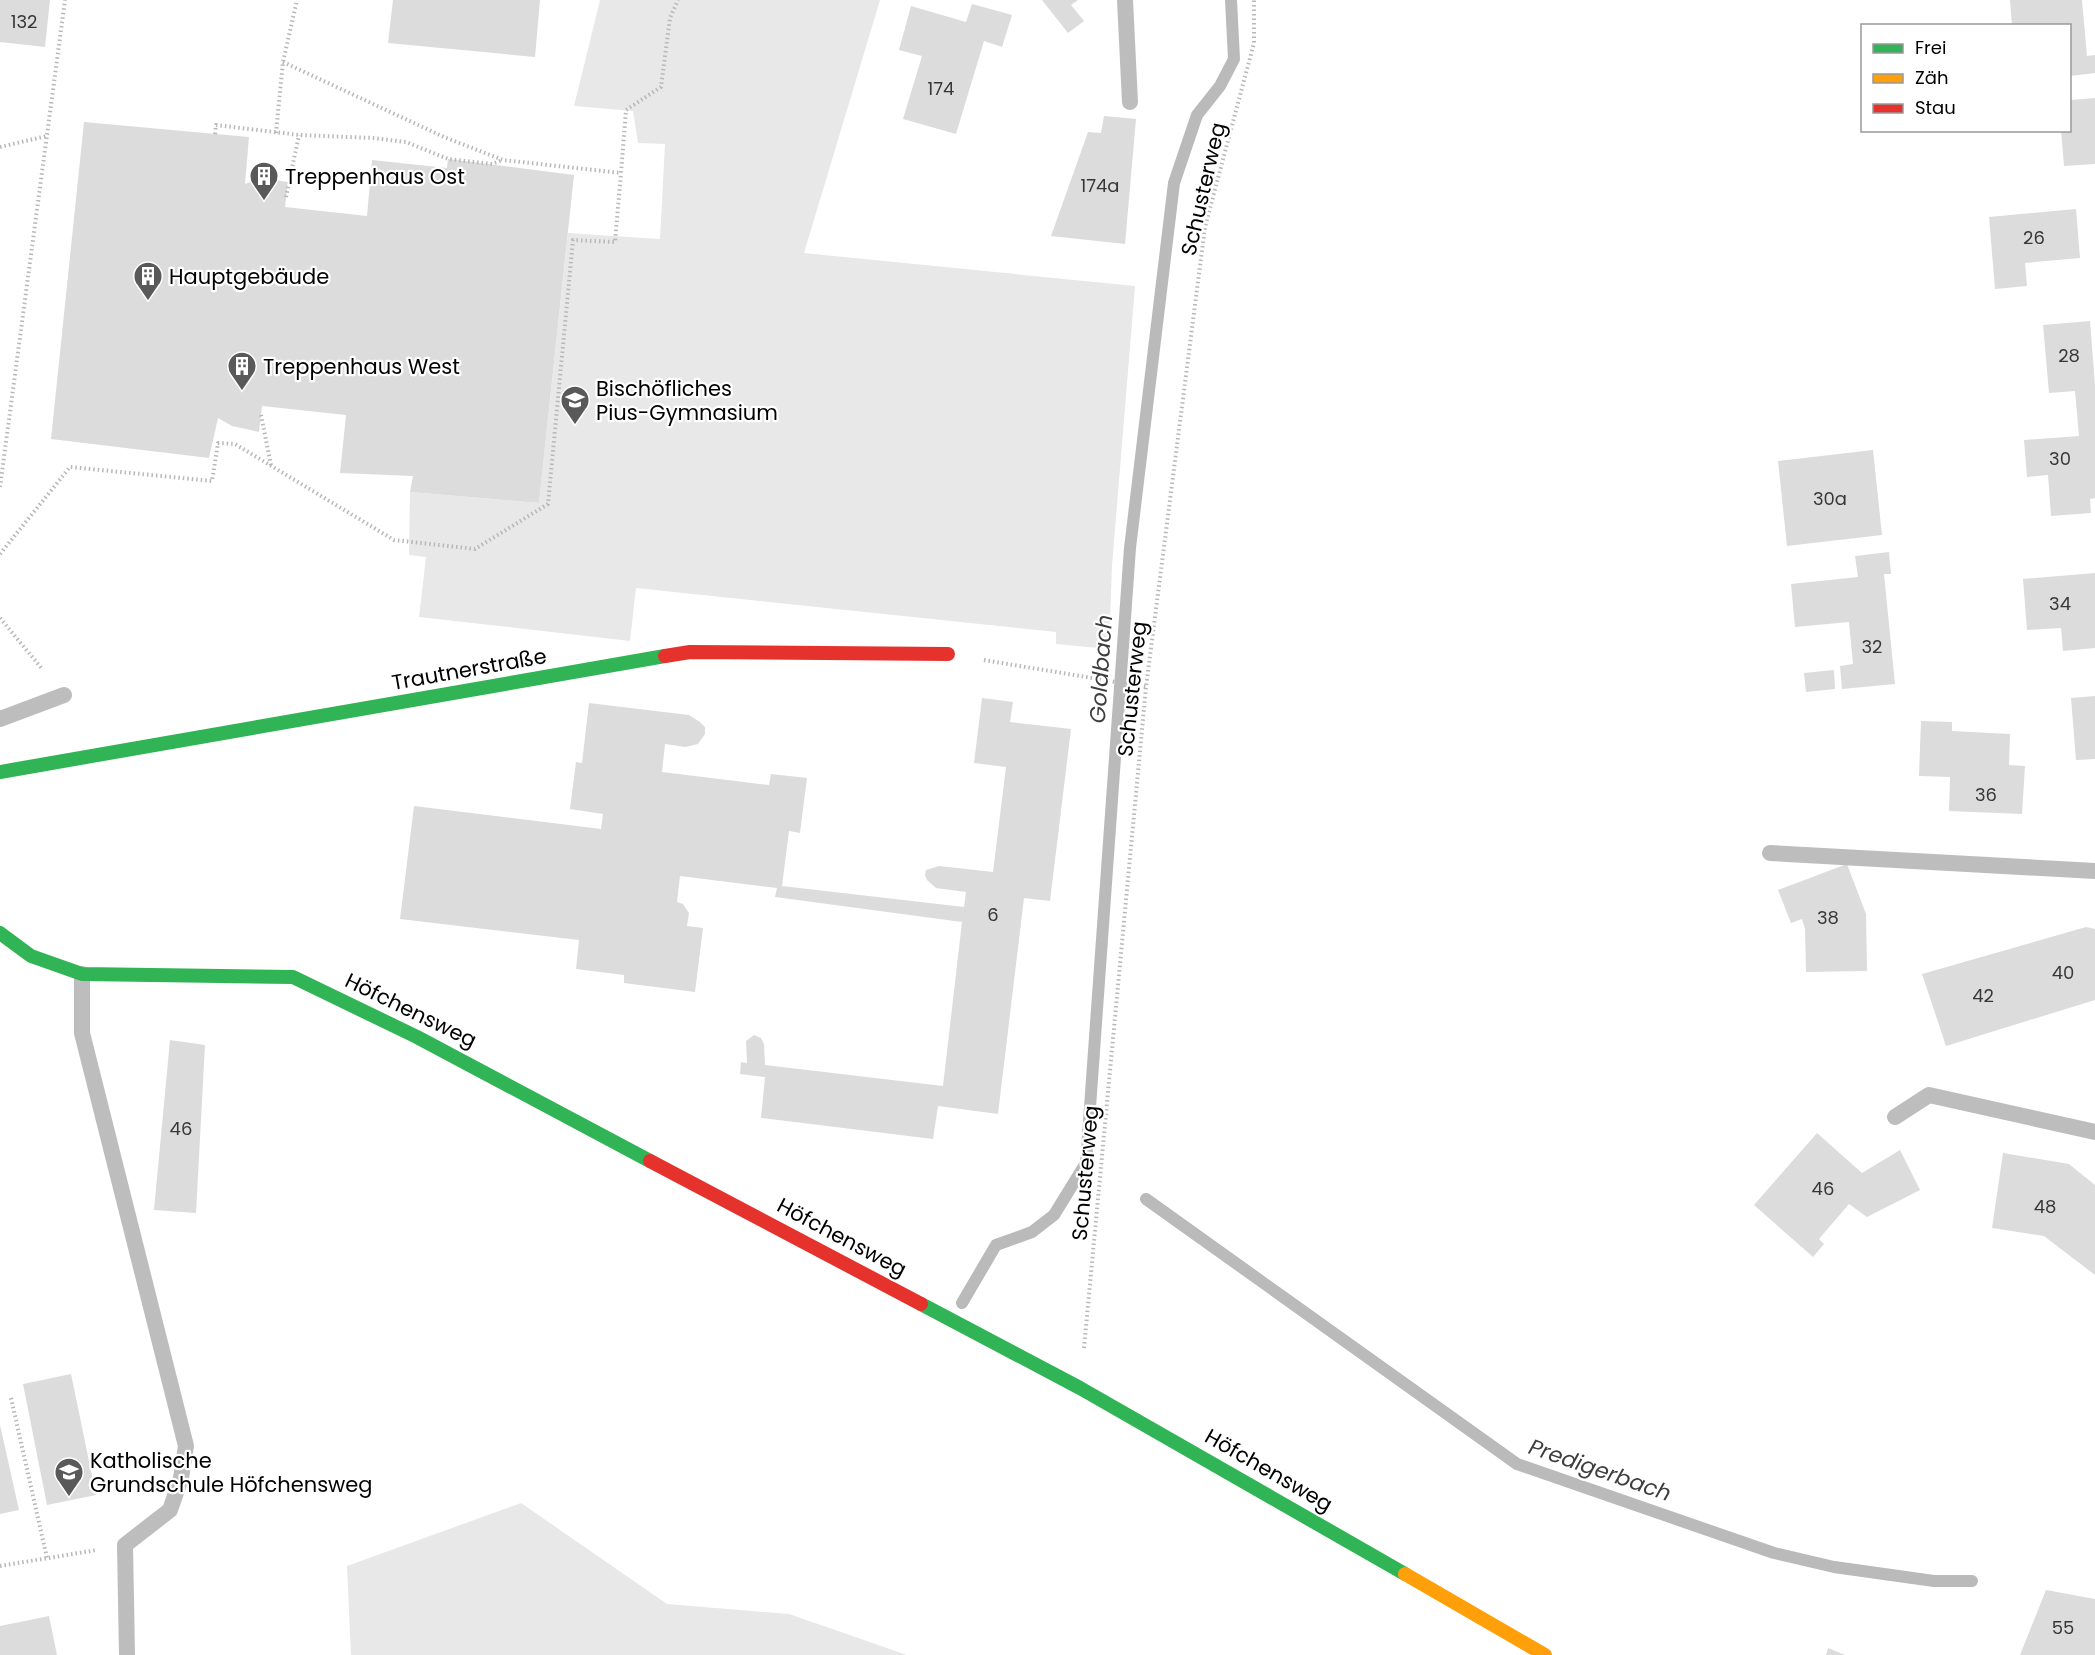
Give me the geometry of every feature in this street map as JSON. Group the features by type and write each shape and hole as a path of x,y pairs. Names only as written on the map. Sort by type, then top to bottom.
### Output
{"street":[{"name":"Trautnerstraße","path":"0,772 690,652 948,654"},
{"name":"Höfchensweg","path":"0,933 31,956 82,974 293,977 417,1037 1080,1388 1545,1655"}],"lane":[{"path":"1125,0 1130,102"},
{"path":"0,719 64,695"},
{"path":"1770,853 2095,870"},
{"path":"82,974 82,1033 186,1446 181,1478 170,1510 125,1545 127,1655"},
{"path":"1895,1117 1929,1095 2095,1132"}],"path":[{"path":"0,487 65,0"},
{"path":"276,133 283,62 297,0"},
{"path":"0,554 69,467 212,481 218,443 235,444 394,540 475,549 548,504 573,240 615,242 626,110 661,87 670,18 678,0"},
{"name":"Schusterweg","path":"1080,1388 1146,687 1205,227 1254,43 1254,0"},
{"path":"283,62 444,137 503,160 621,173"},
{"path":"215,134 216,125 276,133 406,142 448,159 492,164 503,160"},
{"path":"286,197 299,135"},
{"path":"0,147 47,136"},
{"path":"261,415 271,466"},
{"path":"948,654 1146,687"},
{"path":"11,1398 47,1558"},
{"path":"0,1566 125,1545"}],"shaded area":[{"path":"600,0 880,0 804,253 1135,286 1112,566 1109,649 1056,644 1056,632 636,588 630,641 419,617 426,557 409,555 410,492 539,503 568,233 660,239 665,144 638,143 633,111 574,106"},
{"path":"521,1503 667,1604 789,1614 907,1655 351,1655 347,1566"}],"building":[{"path":"0,0 50,0 45,47 0,42"},
{"path":"393,0 540,0 535,57 388,43"},
{"path":"1042,0 1078,0 1071,5 1084,21 1068,33"},
{"path":"2010,0 2082,0 2087,56 2095,55 2095,73 2071,76 2071,24 2012,24"},
{"path":"972,4 1012,15 1002,47 984,41 956,134 903,119 922,56 899,50 911,6 966,22"},
{"path":"2095,98 2095,164 2064,166 2061,132 2071,132 2071,100"},
{"path":"1104,116 1136,119 1125,244 1051,236 1088,132 1101,133"},
{"path":"84,122 249,137 245,184 261,178 288,182 285,207 367,216 372,160 447,168 448,159 574,175 539,503 410,492 413,476 340,473 346,415 262,406 259,432 232,426 218,418 209,458 51,439"},
{"path":"2076,209 2080,258 2025,263 2027,286 1995,289 1989,217"},
{"path":"2090,321 2095,385 2095,498 2090,499 2091,513 2051,516 2048,475 2027,477 2024,440 2079,436 2075,391 2049,393 2043,325"},
{"path":"1873,450 1882,535 1787,546 1778,461"},
{"path":"1889,552 1891,574 1884,574 1895,684 1842,689 1840,666 1853,664 1849,622 1795,627 1791,584 1858,577 1855,556"},
{"path":"2095,573 2095,648 2063,651 2061,628 2027,630 2023,579"},
{"path":"1834,670 1835,689 1806,692 1804,673"},
{"path":"2095,696 2095,759 2076,760 2071,698"},
{"path":"982,698 1013,702 1010,722 1071,729 1050,901 1024,898 998,1114 938,1106 933,1139 761,1118 765,1077 740,1074 741,1062 747,1063 746,1041 754,1035 761,1038 764,1044 765,1065 943,1086 962,922 775,897 777,888 680,876 677,902 683,904 689,913 687,926 703,928 695,992 624,983 624,975 576,969 579,940 400,919 414,806 601,829 603,814 570,809 576,762 582,763 589,703 689,715 700,722 705,727 705,734 698,744 685,747 665,744 662,772 769,785 771,774 807,778 800,833 789,831 782,886 964,907 966,892 936,888 925,875 926,870 939,866 993,872 1006,767 974,763"},
{"path":"1921,721 1952,722 1952,731 2010,734 2009,765 2025,766 2022,814 1949,811 1950,777 1919,776"},
{"path":"1847,864 1866,914 1867,971 1806,972 1805,929 1802,919 1791,923 1778,890"},
{"path":"2086,927 2095,929 2095,1000 1946,1046 1922,974"},
{"path":"170,1040 205,1045 196,1213 154,1210"},
{"path":"1817,1133 1862,1173 1900,1150 1920,1190 1867,1217 1849,1204 1819,1239 1824,1244 1813,1257 1754,1205"},
{"path":"2003,1153 2069,1164 2095,1185 2095,1275 2044,1236 1992,1228"},
{"path":"71,1374 96,1495 47,1505 23,1384"},
{"path":"0,1425 19,1510 0,1514"},
{"path":"2046,1590 2095,1599 2095,1655 2020,1655"},
{"path":"49,1616 57,1655 0,1655 0,1626"},
{"path":"1828,1648 1845,1655 1826,1655"}],"waterway":[{"name":"Goldbach","path":"962,1303 996,1245 1032,1232 1054,1215 1086,1163 1130,548 1174,183 1197,115 1220,86 1234,59 1231,0"},
{"name":"Predigerbach","path":"1146,1199 1517,1464 1774,1553 1834,1567 1934,1581 1972,1581"}],"traffic: fast":[{"path":"0,772 665,656"},
{"path":"0,933 31,956 82,974 293,977 417,1037 650,1161"},
{"path":"921,1304 1080,1388 1405,1574"}],"traffic: slow":[{"path":"1405,1574 1545,1655"}],"traffic: jam":[{"path":"665,656 690,652 948,654"},
{"path":"650,1161 921,1304"}],"place":[{"name":"Treppenhaus Ost","path":"264,202"},
{"name":"Hauptgebäude","path":"148,302"},
{"name":"Treppenhaus West","path":"242,392"},
{"name":"Bischöfliches Pius-Gymnasium","path":"575,426"},
{"name":"Katholische Grundschule Höfchensweg","path":"69,1498"}]}
